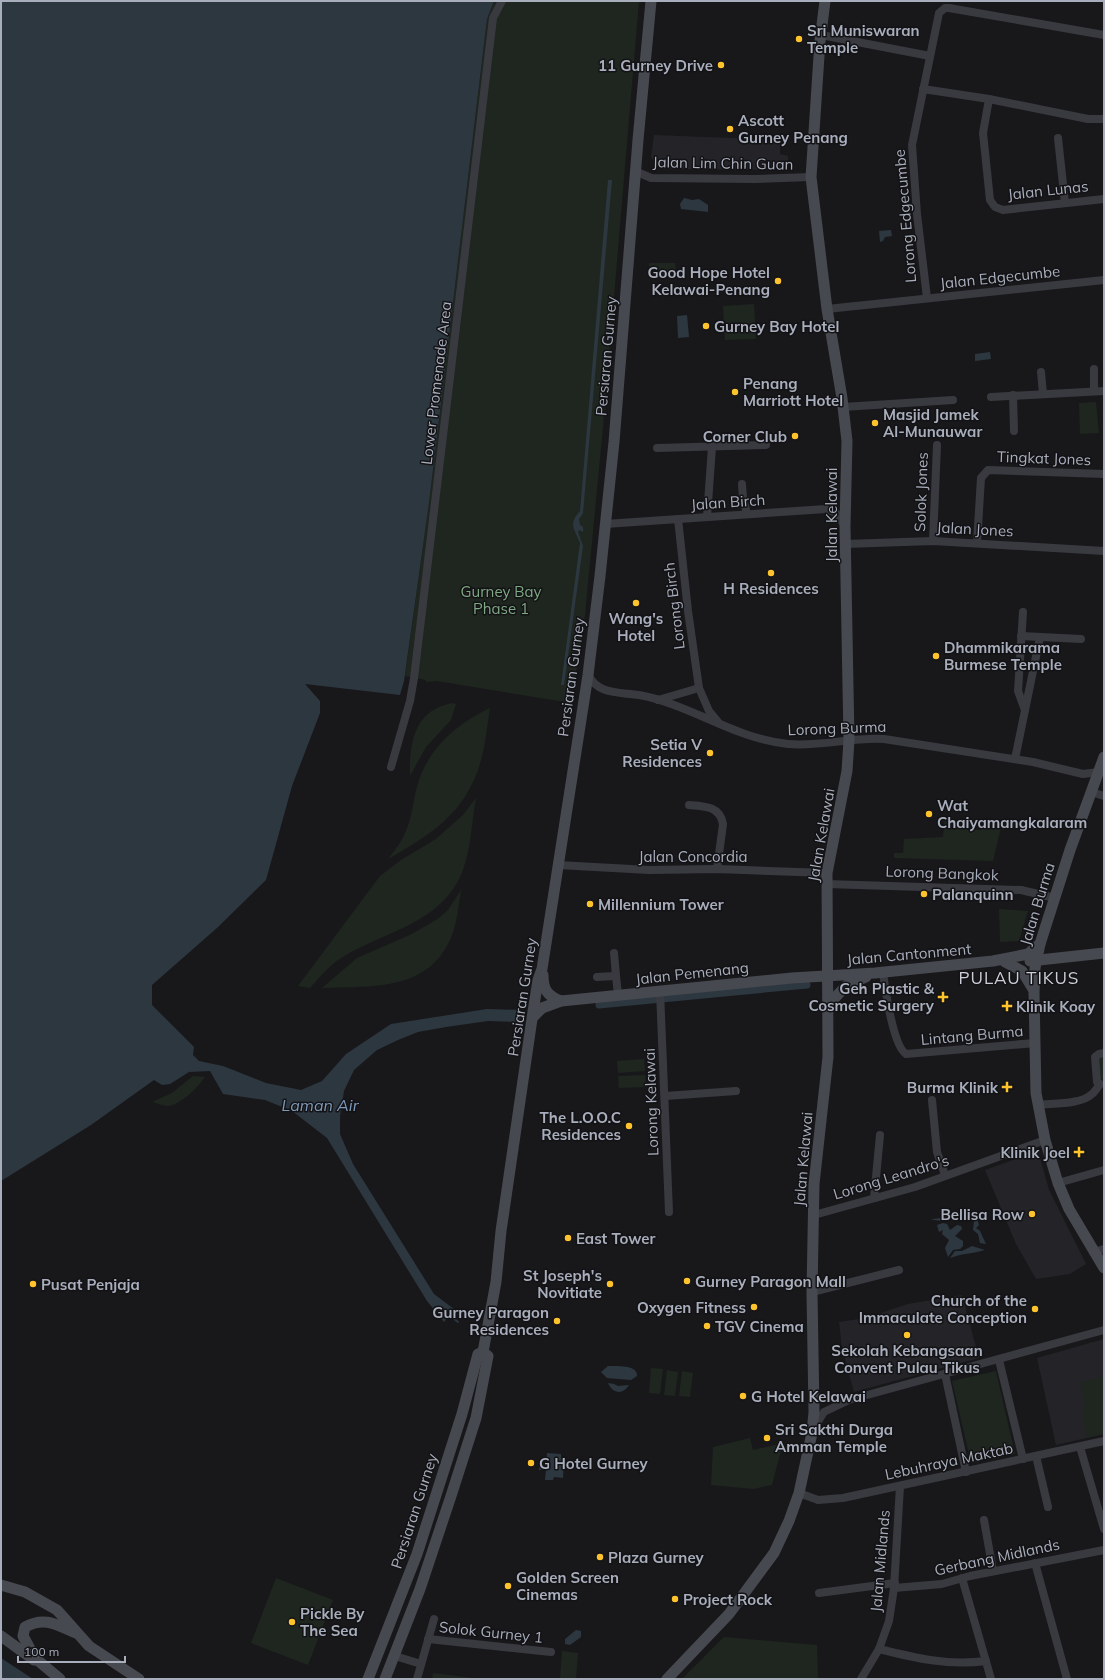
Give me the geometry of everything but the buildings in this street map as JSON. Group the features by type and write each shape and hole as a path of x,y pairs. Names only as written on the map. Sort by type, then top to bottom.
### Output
{"main road":[{"name":"Persiaran Gurney","path":"483,1352 492,1305 502,1226 538,984 542,969 588,675 614,442 635,171 651,1"},
{"name":"Jalan Kelawai","path":"667,1679 728,1614 774,1553 789,1521 799,1493 812,1433 814,1368 812,1292 816,1165 826,1085 828,1005 826,884 848,771 849,740 845,544 847,441 827,309 811,177 821,36 825,1"},
{"name":"Jalan Burma","path":"1104,756 1040,944 1036,961 1034,992 1037,1105 1045,1140 1058,1183 1076,1222 1099,1250 1104,1268"},
{"name":"Jalan Cantonment","path":"827,976 879,973 993,960 1028,954 1040,944"},
{"name":"Jalan Cantonment","path":"993,960 1005,962 1036,961 1104,953"},
{"path":"1005,962 1022,971 1034,992"},
{"path":"542,969 543,985 546,992 550,997 561,1001"},
{"path":"828,1005 847,986 879,973"},
{"name":"Jalan Pemenang","path":"534,1016 542,1008 561,1001 618,995 660,997 827,976"},
{"name":"Persiaran Gurney","path":"368,1679 404,1590 462,1414 478,1354 483,1352"},
{"name":"Persiaran Gurney","path":"385,1679 395,1656 429,1561 476,1418 488,1356 483,1352"},
{"path":"462,1414 476,1418"},
{"path":"1,1585 10,1587 43,1601 57,1610 89,1646 100,1655 139,1679"},
{"path":"60,1679 35,1658 23,1636 25,1627 35,1621 46,1621 78,1634"},
{"path":"1,1636 60,1679"}],"street":[{"name":"Lower Promenade Area","path":"391,767 410,701 414,678 493,18 502,1"},
{"name":"Lorong Edgecumbe","path":"927,298 917,214 912,145 939,13 945,8 949,8 1104,35"},
{"path":"821,36 930,56"},
{"path":"923,89 989,98 1088,119 1104,118"},
{"name":"Jalan Lunas","path":"989,98 984,133 990,200 995,207 1003,210 1104,199"},
{"path":"1058,138 1066,203"},
{"name":"Jalan Lim Chin Guan","path":"635,171 651,178 755,179 811,177"},
{"name":"Jalan Edgecumbe","path":"827,309 1104,280"},
{"path":"1094,369 1094,391"},
{"path":"1041,372 1043,394"},
{"path":"990,397 1094,391 1104,392"},
{"path":"1013,395 1014,431"},
{"path":"843,407 953,400"},
{"path":"657,448 766,445"},
{"name":"Solok Jones","path":"933,541 937,445"},
{"path":"707,517 712,447"},
{"name":"Tingkat Jones","path":"977,543 981,478 988,470 1104,474"},
{"path":"742,484 743,498 747,514"},
{"name":"Jalan Birch","path":"605,524 826,509 836,513 845,526"},
{"name":"Lorong Birch","path":"678,519 688,612 700,688 709,711 721,726"},
{"name":"Jalan Jones","path":"845,544 933,541 1104,551"},
{"path":"1023,612 1018,691 1025,710"},
{"path":"1021,636 1081,639"},
{"path":"1015,759 1040,637"},
{"name":"Lorong Burma","path":"588,675 593,683 601,690 658,700 721,726 759,739 790,744 866,738 884,739 1015,759 1083,774 1098,772"},
{"path":"658,700 700,688"},
{"path":"1091,792 1104,796"},
{"path":"689,805 710,807 722,817 723,824 717,869"},
{"name":"Jalan Concordia","path":"558,865 649,870 717,869 827,873"},
{"name":"Lorong Bangkok","path":"826,884 1022,890 1055,898"},
{"path":"614,953 618,995"},
{"name":"Lintang Burma","path":"879,973 900,1047 906,1054 912,1055 1035,1043"},
{"path":"597,977 616,976"},
{"name":"Lorong Kelawai","path":"660,997 669,1212"},
{"path":"1037,1105 1056,1105 1086,1098 1091,1095 1102,1084 1096,1082 1095,1057 1104,1053"},
{"path":"665,1096 736,1091"},
{"path":"932,1100 937,1152 945,1176"},
{"path":"874,1198 880,1135"},
{"name":"Lorong Leandro's","path":"814,1215 916,1187 1045,1140"},
{"path":"1058,1183 1104,1170"},
{"path":"812,1292 899,1270"},
{"path":"812,1433 824,1412 838,1404 1104,1330"},
{"path":"999,1360 1023,1459"},
{"path":"945,1374 966,1472"},
{"name":"Lebuhraya Maktab","path":"799,1493 818,1500 826,1500 900,1486 1104,1442"},
{"path":"1080,1447 1104,1529"},
{"path":"1036,1456 1048,1507"},
{"name":"Jalan Midlands","path":"861,1679 879,1649 889,1621 894,1586 900,1486"},
{"path":"984,1520 993,1571"},
{"name":"Gerbang Midlands","path":"818,1593 894,1586 942,1584 993,1571 1104,1550"},
{"path":"1035,1563 1067,1679"},
{"path":"962,1578 991,1679"},
{"name":"Solok Gurney 1","path":"417,1679 434,1619"},
{"name":"Solok Gurney 1","path":"428,1639 551,1652"},
{"path":"879,1649 934,1662 968,1663 986,1661"},
{"path":"395,1656 421,1664"}],"shaded area":[{"path":"654,135 780,140 780,154 788,156 788,164 782,170 665,169 656,165 651,157"},
{"path":"1038,1151 1049,1190 1086,1264 1070,1274 1036,1279 1016,1244 985,1170"},
{"name":"Sekolah Kebangsaan Convent Pulau Tikus","path":"962,1295 979,1358 854,1392 842,1348 839,1322 866,1318 908,1304"},
{"path":"1104,1339 1104,1434 1056,1445 1037,1358"}],"green space":[{"name":"Gurney Bay Phase 1","path":"494,1 639,1 603,427 585,615 571,703 437,681 426,682 426,680 405,676 429,503 487,19"},
{"path":"649,263 675,263 676,274 649,275"},
{"path":"754,304 756,339 725,340 723,306"},
{"path":"1096,402 1099,433 1080,434 1079,403"},
{"path":"452,703 456,704 451,720 426,747 410,776 411,752 416,730 429,713 439,707"},
{"path":"490,708 481,760 475,778 467,794 446,820 419,840 388,859 402,840 408,827 419,780 424,768 438,746 457,728"},
{"path":"476,798 466,862 458,881 447,896 434,909 420,919 338,960 310,988 298,986 380,876 401,860 436,839 463,815"},
{"path":"945,818 954,819 954,828 981,830 983,820 1002,823 993,861 894,858 894,853 903,853 904,839 943,837"},
{"path":"461,890 457,918 451,938 437,960 424,971 393,983 375,986 322,988 357,958 412,934 439,918 448,910"},
{"path":"999,909 1028,911 1019,941 1000,942"},
{"path":"1104,1056 1104,1080 1100,1079 1097,1059"},
{"path":"644,1059 645,1071 618,1073 617,1061"},
{"path":"645,1075 646,1087 619,1088 618,1076"},
{"path":"193,1076 205,1077 184,1099 168,1106 152,1102 172,1093"},
{"path":"651,1368 663,1369 660,1394 649,1393"},
{"path":"667,1370 678,1372 675,1396 664,1395"},
{"path":"682,1371 693,1373 690,1397 679,1396"},
{"path":"996,1371 1015,1454 971,1463 952,1381"},
{"path":"1104,1376 1104,1434 1087,1438 1082,1416 1085,1405 1080,1383"},
{"path":"750,1438 753,1450 783,1443 772,1485 753,1489 711,1485 713,1447"},
{"name":"Pickle By The Sea","path":"276,1578 333,1600 308,1665 251,1643"},
{"path":"724,1637 817,1645 818,1679 682,1679"},
{"path":"562,1651 578,1653 576,1679 560,1679"},
{"path":"433,1673 481,1679 432,1679"}],"water":[{"name":"Laman Air","path":"1,1 494,1 487,19 429,503 404,681 400,695 305,684 320,701 320,713 292,786 266,880 217,928 152,985 152,1005 194,1047 193,1055 199,1061 223,1066 266,1083 301,1090 322,1081 346,1054 391,1024 487,1009 521,1010 520,1022 488,1021 446,1027 418,1032 398,1040 377,1050 354,1070 344,1091 340,1116 340,1134 353,1164 434,1294 454,1309 444,1322 427,1301 327,1138 292,1111 265,1100 223,1094 210,1071 189,1072 170,1084 162,1085 154,1080 91,1125 1,1181"},
{"path":"608,180 612,180 583,513 579,519 580,525 583,527 583,532 579,530 578,532 583,546 564,685 561,685 580,543 574,530 573,523 580,511"},
{"path":"684,198 692,200 699,199 708,205 708,212 681,209 680,204"},
{"path":"891,230 892,236 885,237 883,241 880,242 879,231"},
{"path":"687,315 689,337 678,338 677,316"},
{"path":"990,352 991,359 975,361 975,354"},
{"path":"969,1209 969,1214 966,1216 954,1215 949,1219 940,1221 931,1219 945,1217"},
{"path":"971,1214 976,1214 979,1225 976,1228 980,1231 986,1244 980,1243 978,1234 973,1230 974,1221"},
{"path":"943,1223 947,1224 950,1230 957,1225 961,1226 962,1229 955,1236 963,1241 963,1246 960,1249 953,1250 948,1257 945,1248 949,1240 942,1234 943,1230 939,1232 937,1225"},
{"path":"972,1246 985,1250 950,1258 955,1251 962,1251"},
{"path":"608,1366 622,1366 631,1368 636,1372 637,1376 631,1380 607,1378 601,1372"},
{"path":"608,1383 618,1386 629,1385 621,1392 618,1392 610,1387"},
{"path":"547,1453 561,1454 561,1458 564,1458 563,1478 554,1477 553,1480 545,1480 546,1470 539,1470 539,1463 546,1463"},
{"path":"576,1630 581,1631 581,1637 570,1645 565,1644 565,1639"},
{"path":"1,1658 33,1679 1,1679"}],"waterway":[{"path":"599,1005 807,985"},
{"path":"448,1314 458,1322"}],"place":[{"name":"Sri Muniswaran Temple","path":"799,39"},
{"name":"11 Gurney Drive","path":"721,65"},
{"name":"Ascott Gurney Penang","path":"730,129"},
{"name":"Good Hope Hotel Kelawai-Penang","path":"778,281"},
{"name":"Gurney Bay Hotel","path":"706,326"},
{"name":"Penang Marriott Hotel","path":"735,392"},
{"name":"Masjid Jamek Al-Munauwar","path":"875,423"},
{"name":"Corner Club","path":"795,436"},
{"name":"H Residences","path":"771,573"},
{"name":"Wang's Hotel","path":"636,603"},
{"name":"Dhammikarama Burmese Temple","path":"936,656"},
{"name":"Setia V Residences","path":"710,753"},
{"name":"Wat Chaiyamangkalaram","path":"929,814"},
{"name":"Palanquinn","path":"924,894"},
{"name":"Millennium Tower","path":"590,904"},
{"name":"Geh Plastic & Cosmetic Surgery","path":"943,997"},
{"name":"Klinik Koay","path":"1007,1006"},
{"name":"Burma Klinik","path":"1007,1087"},
{"name":"The L.O.O.C Residences","path":"629,1126"},
{"name":"Klinik Joel","path":"1079,1152"},
{"name":"Bellisa Row","path":"1032,1214"},
{"name":"East Tower","path":"568,1238"},
{"name":"Gurney Paragon Mall","path":"687,1281"},
{"name":"Pusat Penjaja","path":"33,1284"},
{"name":"St Joseph's Novitiate","path":"610,1284"},
{"name":"Oxygen Fitness","path":"754,1307"},
{"name":"Church of the Immaculate Conception","path":"1035,1309"},
{"name":"Gurney Paragon Residences","path":"557,1321"},
{"name":"TGV Cinema","path":"707,1326"},
{"name":"Sekolah Kebangsaan Convent Pulau Tikus","path":"907,1335"},
{"name":"G Hotel Kelawai","path":"743,1396"},
{"name":"Sri Sakthi Durga Amman Temple","path":"767,1438"},
{"name":"G Hotel Gurney","path":"531,1463"},
{"name":"Plaza Gurney","path":"600,1557"},
{"name":"Golden Screen Cinemas","path":"508,1586"},
{"name":"Project Rock","path":"675,1599"},
{"name":"Pickle By The Sea","path":"292,1622"}],"district":[{"name":"PULAU TIKUS","path":"1019,977"}]}
